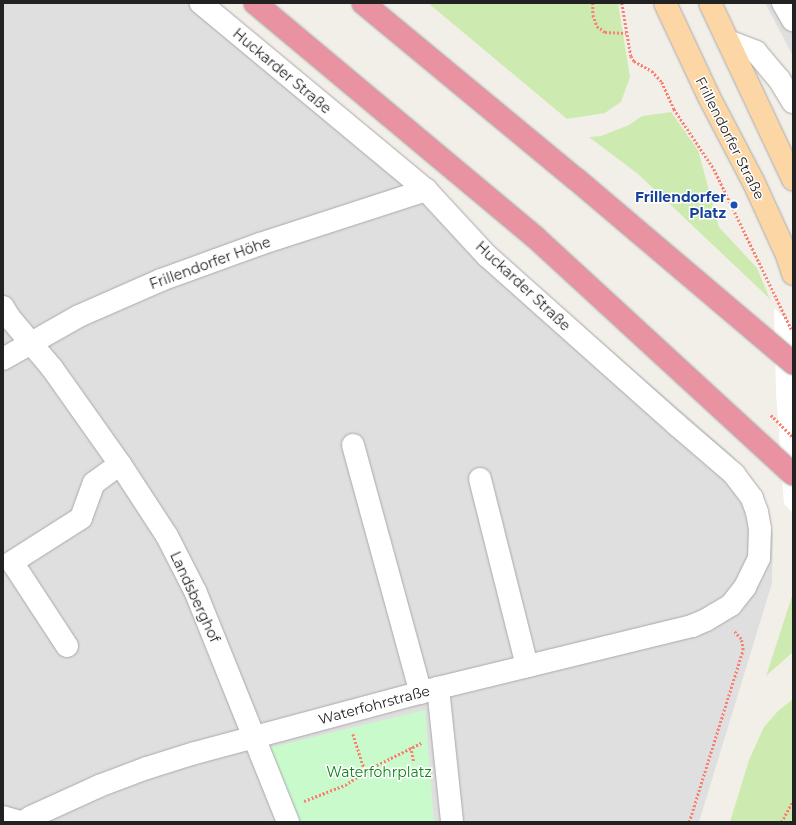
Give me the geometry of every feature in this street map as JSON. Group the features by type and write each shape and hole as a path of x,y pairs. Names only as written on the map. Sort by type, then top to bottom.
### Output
{"highway":[{"path":"255,3 536,238 787,468"},
{"path":"363,3 774,345 793,363"}],"main road":[{"name":"Frillendorfer Straße","path":"664,3 709,98 760,195 787,255 793,274"},
{"path":"710,3 793,179"}],"street":[{"name":"Huckarder Straße","path":"201,3 426,190 487,256 734,474 745,486 752,498 757,512 760,529 759,558 745,587 730,605"},
{"path":"784,3 793,20"},
{"path":"728,40 756,52 779,79 793,102"},
{"name":"Frillendorfer Höhe","path":"3,359 30,342 79,316 161,280 260,244 426,190"},
{"name":"Landsberghof","path":"3,307 52,368 120,464 167,536 196,593 255,737"},
{"path":"353,445 430,690 443,738 452,822"},
{"path":"67,646 12,562 81,518 94,483 120,464"},
{"path":"480,479 527,666"},
{"name":"Waterfohrstraße","path":"23,822 45,810 99,786 147,768 430,690 692,626 706,620 730,605"},
{"path":"255,737 285,815"},
{"path":"3,817 20,822"}],"path":[{"path":"593,3 593,16 597,26 605,32 626,33"},
{"path":"622,3 629,50 634,61 652,72 662,82 674,109 714,168 769,286 793,332"},
{"path":"771,415 793,437"},
{"path":"689,822 743,650 741,639"},
{"path":"347,712 366,772"},
{"path":"285,815 340,787 411,747 429,740 443,738"},
{"path":"411,747 414,763"},
{"path":"781,822 793,801"}],"shaded area":[{"path":"3,3 211,3 731,454 753,481 773,533 772,583 699,822 3,822"},
{"path":"765,3 793,3 793,56"}],"green space":[{"path":"428,3 618,3 630,77 621,102 605,113 567,119"},
{"path":"671,112 698,150 719,227 757,268 770,299 638,174 589,137 601,136 629,125 642,116"},
{"path":"793,593 793,652 766,676"},
{"path":"793,699 793,822 730,822 749,760 764,727 778,711"},
{"name":"Waterfohrplatz","path":"425,710 434,822 298,822 268,748"}],"pier":[{"path":"774,308 793,326 793,513 784,504 776,393"}],"place":[{"name":"Frillendorfer Platz","path":"734,205"}]}
